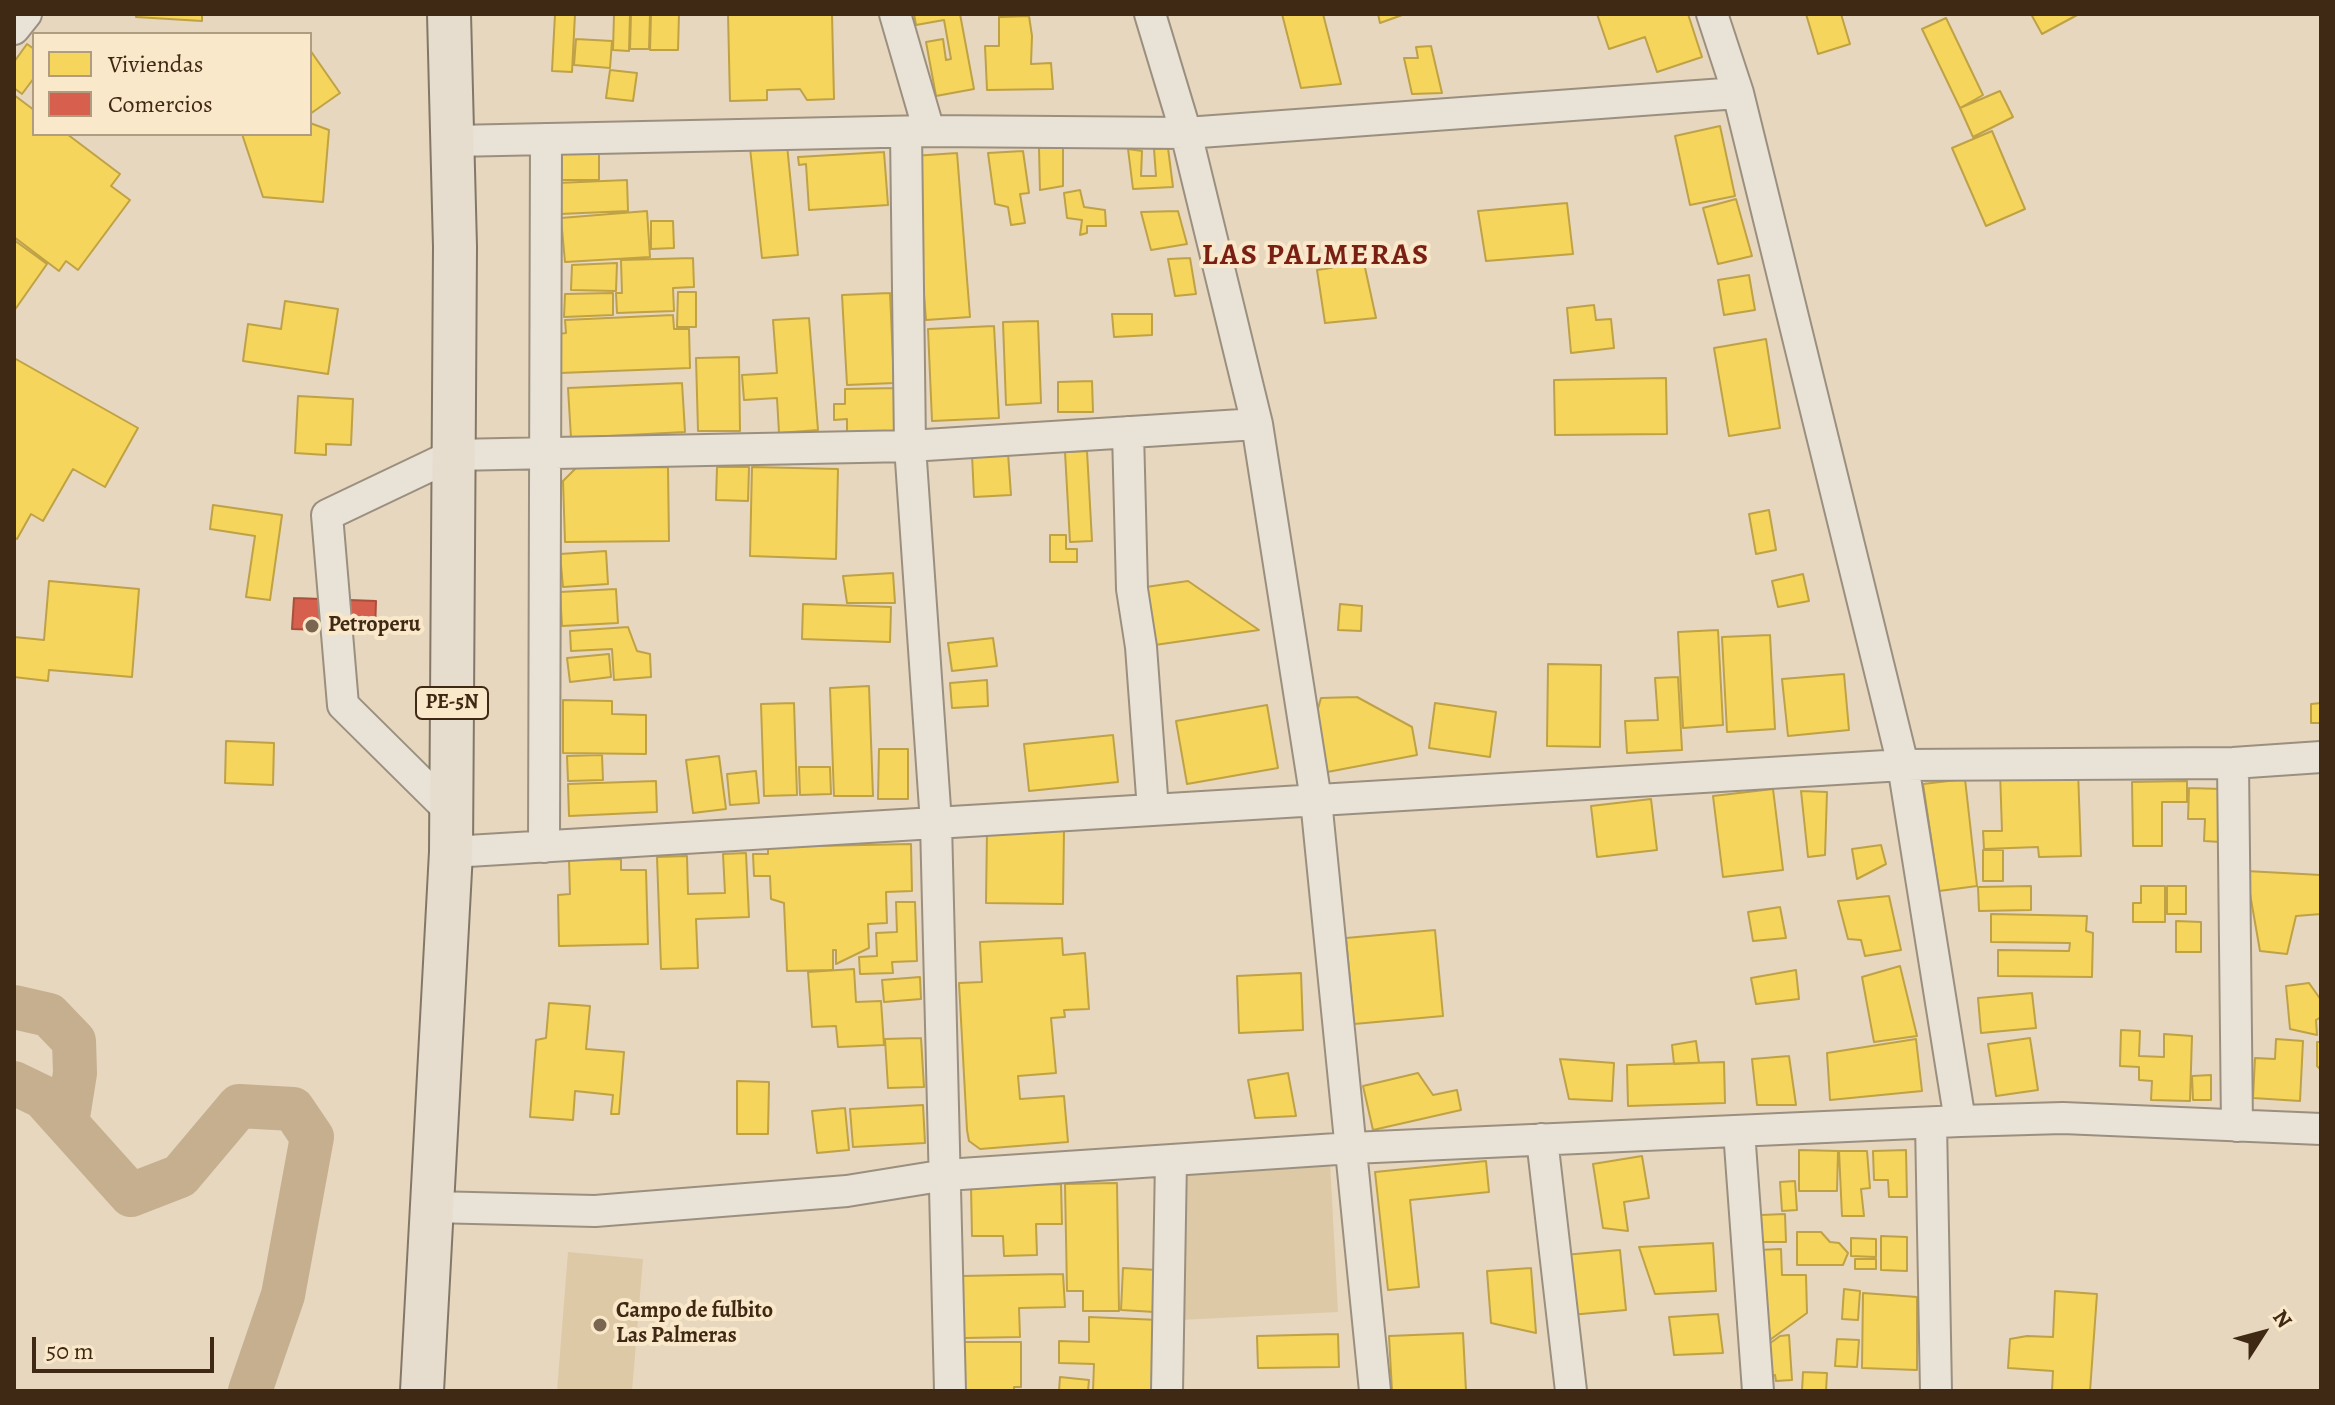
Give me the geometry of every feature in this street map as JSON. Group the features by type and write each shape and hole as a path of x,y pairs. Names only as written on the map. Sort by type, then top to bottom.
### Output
{"highway":[{"name":"PE-5N","path":"422,1391 451,832 453,141 449,14"}],"street":[{"path":"14,29 26,14"},
{"path":"895,14 917,131 910,446 936,823 950,1391"},
{"path":"1150,14 1186,133 1257,424 1316,800 1375,1391"},
{"path":"1712,14 1738,93 1903,765 1946,1122 1936,1391"},
{"path":"453,141 917,131 1186,133 1738,93"},
{"path":"544,847 546,139"},
{"path":"1257,424 910,446 453,455 327,515 343,705 451,832 544,847 1903,765 2233,763 2321,757"},
{"path":"1128,432 1132,589 1141,647 1153,810"},
{"path":"2233,763 2237,1126"},
{"path":"432,1207 555,1211 626,1209 847,1191 946,1175 1352,1148 1946,1122 2063,1118 2321,1129"},
{"path":"1739,1131 1758,1391"},
{"path":"1542,1139 1571,1391"},
{"path":"1167,1391 1171,1160"}],"shaded area":[{"path":"1330,1162 1338,1312 1180,1320 1172,1169"},
{"name":"Campo de fulbito Las Palmeras","path":"568,1252 643,1259 632,1391 557,1391"}],"building: Viviendas":[{"path":"137,14 202,14 202,21 136,17"},
{"path":"555,14 575,14 572,72 552,71"},
{"path":"614,14 630,14 629,51 613,50"},
{"path":"631,14 650,14 649,49 630,49"},
{"path":"651,14 679,14 678,50 650,50"},
{"path":"728,14 832,14 834,99 807,100 800,89 767,90 767,100 730,101"},
{"path":"914,14 960,14 974,89 936,96 926,42 943,39 946,60 951,59 944,20 916,25"},
{"path":"1282,14 1323,14 1341,84 1301,88"},
{"path":"1378,14 1405,14 1380,23"},
{"path":"1597,14 1688,14 1702,57 1657,72 1645,37 1609,49"},
{"path":"1806,14 1841,14 1850,44 1818,54"},
{"path":"2031,14 2079,14 2042,34"},
{"path":"1029,16 1031,64 1051,63 1053,89 987,90 985,46 999,46 999,17"},
{"path":"1946,18 1983,95 1960,108 1922,29"},
{"path":"576,39 612,41 610,68 574,65"},
{"path":"27,44 32,48 32,81 22,94 14,88 14,62"},
{"path":"1431,46 1442,93 1412,94 1404,58 1418,58 1416,47"},
{"path":"312,53 340,93 312,113"},
{"path":"610,70 637,73 633,101 606,98"},
{"path":"2000,91 2013,117 1973,137 1960,108"},
{"path":"14,95 32,108 32,136 70,136 120,174 111,186 130,200 78,270 66,261 59,271 14,237"},
{"path":"312,124 329,130 323,202 263,197 243,136 312,136"},
{"path":"1720,126 1735,196 1690,205 1675,136"},
{"path":"1992,131 2025,209 1986,226 1952,148"},
{"path":"787,145 798,255 762,258 750,148"},
{"path":"1039,148 1063,148 1063,186 1040,190"},
{"path":"1168,148 1173,187 1133,189 1128,149 1142,151 1141,176 1156,176 1154,149"},
{"path":"1023,151 1029,193 1020,194 1025,223 1011,225 1008,207 995,204 988,153"},
{"path":"884,152 888,205 809,210 806,164 799,165 798,157"},
{"path":"957,153 970,317 926,320 913,156"},
{"path":"562,154 599,154 599,180 562,180"},
{"path":"627,180 628,211 560,214 557,183"},
{"path":"1080,190 1084,207 1105,210 1106,226 1087,226 1087,233 1080,235 1082,220 1067,218 1064,193"},
{"path":"1736,199 1752,256 1718,264 1703,208"},
{"path":"1567,203 1573,254 1486,261 1478,211"},
{"path":"647,211 650,257 565,262 561,218"},
{"path":"1178,211 1187,244 1151,250 1141,212"},
{"path":"651,221 673,221 674,248 651,249"},
{"path":"14,240 47,264 14,311"},
{"path":"693,258 694,287 673,288 674,311 617,313 616,293 622,293 621,260"},
{"path":"1190,258 1196,294 1175,296 1168,259"},
{"path":"617,263 616,291 571,290 572,265"},
{"path":"1364,263 1376,318 1325,323 1317,270"},
{"path":"1749,275 1755,310 1724,315 1718,280"},
{"path":"678,292 696,292 696,327 677,327"},
{"path":"613,293 613,315 564,317 565,294"},
{"path":"890,293 894,383 847,385 842,295"},
{"path":"285,301 338,309 328,374 243,361 248,324 281,329"},
{"path":"1594,305 1596,320 1611,319 1614,348 1571,353 1567,308"},
{"path":"1112,314 1152,314 1152,335 1114,337"},
{"path":"673,315 674,329 689,329 690,368 560,373 558,334 566,333 565,320"},
{"path":"809,318 818,430 779,433 777,398 744,400 742,375 777,373 773,320"},
{"path":"1038,321 1041,403 1006,405 1003,322"},
{"path":"994,326 999,418 932,421 928,329"},
{"path":"1766,339 1780,428 1729,436 1714,348"},
{"path":"739,357 740,431 698,431 696,358"},
{"path":"14,358 138,428 105,487 73,469 43,521 31,514 17,539 14,537"},
{"path":"1666,378 1667,434 1555,435 1554,380"},
{"path":"1092,381 1093,412 1058,412 1058,382"},
{"path":"682,383 685,432 571,438 568,388"},
{"path":"898,388 900,433 847,434 847,419 834,420 834,404 845,404 845,389"},
{"path":"298,396 353,399 351,445 326,444 326,455 295,453"},
{"path":"1087,451 1092,541 1070,542 1065,452"},
{"path":"1008,453 1011,495 974,497 972,455"},
{"path":"668,467 669,541 565,542 563,481 576,468"},
{"path":"717,467 749,467 748,501 716,500"},
{"path":"752,467 838,469 836,559 750,556"},
{"path":"213,505 282,515 270,600 246,597 255,536 210,529"},
{"path":"1769,510 1776,550 1756,554 1749,514"},
{"path":"1050,535 1066,535 1066,549 1077,549 1077,562 1050,562"},
{"path":"606,551 608,584 563,587 560,554"},
{"path":"893,573 895,603 847,603 843,576"},
{"path":"1803,574 1809,601 1778,607 1772,581"},
{"path":"49,581 139,589 132,677 49,670 48,681 14,677 14,637 44,640"},
{"path":"1188,581 1259,630 1141,647 1132,589"},
{"path":"616,589 618,623 562,626 560,592"},
{"path":"803,604 891,607 890,642 802,639"},
{"path":"1340,604 1362,606 1361,631 1338,630"},
{"path":"628,627 637,651 650,654 651,677 614,680 612,649 571,651 570,631"},
{"path":"1718,630 1723,725 1683,728 1678,632"},
{"path":"1770,635 1775,729 1727,732 1722,637"},
{"path":"993,638 997,666 952,671 948,643"},
{"path":"609,654 611,677 570,682 567,658"},
{"path":"1548,664 1601,665 1600,747 1547,746"},
{"path":"1844,674 1849,730 1788,736 1782,679"},
{"path":"1678,677 1682,750 1627,753 1625,721 1658,720 1655,678"},
{"path":"987,680 988,706 952,708 950,683"},
{"path":"869,686 873,796 834,796 830,688"},
{"path":"1357,697 1412,727 1417,755 1322,773 1313,726 1321,698"},
{"path":"563,700 612,701 612,714 646,715 646,754 563,753"},
{"path":"794,703 797,795 764,796 761,704"},
{"path":"1435,703 1496,712 1490,757 1429,748"},
{"path":"2321,703 2321,723 2311,723 2311,704"},
{"path":"1267,705 1278,768 1187,784 1176,721"},
{"path":"1113,735 1118,782 1029,791 1024,744"},
{"path":"226,741 274,743 273,785 225,783"},
{"path":"879,749 908,749 908,799 878,799"},
{"path":"602,755 603,780 568,781 567,756"},
{"path":"719,756 726,809 693,813 686,760"},
{"path":"799,767 830,767 831,794 800,795"},
{"path":"2078,770 2081,856 2039,857 2038,847 1984,849 1983,831 2002,831 2000,772"},
{"path":"756,771 759,803 730,805 727,774"},
{"path":"1965,779 1977,886 1939,891 1923,784"},
{"path":"656,781 657,812 569,816 568,784"},
{"path":"2187,781 2187,802 2162,802 2162,846 2133,846 2132,782"},
{"path":"2189,788 2222,789 2221,842 2204,841 2205,819 2188,819"},
{"path":"1773,789 1783,870 1723,877 1713,796"},
{"path":"1801,791 1827,792 1825,855 1808,857"},
{"path":"1651,799 1657,850 1597,857 1591,806"},
{"path":"987,829 1064,830 1063,904 986,903"},
{"path":"911,844 912,891 886,892 887,923 868,924 869,948 836,964 836,950 833,950 833,970 787,971 784,903 771,899 770,876 754,876 753,854 768,854 768,847"},
{"path":"1881,845 1886,864 1857,879 1852,849"},
{"path":"1983,850 2003,850 2003,881 1983,881"},
{"path":"746,853 749,917 696,919 698,968 661,969 657,857 687,856 688,894 725,893 723,854"},
{"path":"621,859 621,870 646,870 648,944 559,946 558,895 570,894 569,860"},
{"path":"2246,871 2321,875 2321,914 2296,916 2287,954 2260,951"},
{"path":"2031,886 2031,910 1979,911 1978,887"},
{"path":"2141,886 2165,886 2165,922 2133,922 2133,903 2141,903"},
{"path":"2167,886 2186,886 2186,914 2167,914"},
{"path":"1889,896 1901,950 1865,956 1861,940 1848,939 1838,901"},
{"path":"896,902 915,902 917,961 892,962 893,973 860,974 859,957 877,956 876,933 897,932"},
{"path":"1780,907 1786,938 1753,941 1748,912"},
{"path":"1991,914 2087,916 2086,931 2093,933 2092,977 1998,976 1998,950 2069,951 2070,943 1991,942"},
{"path":"2176,921 2201,922 2201,952 2176,952"},
{"path":"1435,930 1443,1016 1354,1024 1346,938"},
{"path":"1062,938 1063,955 1085,953 1089,1009 1064,1010 1065,1017 1051,1018 1056,1073 1018,1076 1020,1099 1064,1096 1068,1142 980,1149 969,1141 967,1130 959,983 982,982 980,942"},
{"path":"1900,966 1917,1036 1874,1042 1862,977"},
{"path":"854,969 856,1002 881,1001 884,1045 838,1047 836,1026 812,1027 808,972"},
{"path":"1796,970 1799,999 1756,1004 1751,978"},
{"path":"1301,973 1303,1030 1239,1033 1237,976"},
{"path":"920,977 921,999 884,1002 882,980"},
{"path":"2309,983 2321,1000 2321,1017 2316,1020 2317,1035 2290,1029 2286,986"},
{"path":"2032,993 2036,1028 1981,1033 1978,998"},
{"path":"549,1003 590,1006 586,1049 624,1052 619,1114 611,1114 613,1095 575,1091 573,1120 530,1117 536,1040 546,1038"},
{"path":"2121,1030 2140,1031 2139,1056 2164,1057 2164,1034 2192,1036 2190,1101 2151,1100 2152,1081 2139,1080 2139,1067 2120,1066"},
{"path":"921,1038 924,1087 888,1088 885,1039"},
{"path":"2030,1038 2038,1090 1996,1096 1988,1044"},
{"path":"1916,1039 1922,1091 1830,1100 1827,1053"},
{"path":"2276,1039 2303,1041 2300,1101 2253,1098 2255,1058 2275,1059"},
{"path":"1696,1041 1699,1063 1674,1064 1672,1045"},
{"path":"2317,1042 2321,1042 2321,1070 2317,1066"},
{"path":"1789,1056 1796,1105 1757,1105 1752,1059"},
{"path":"1560,1059 1614,1063 1612,1101 1569,1099"},
{"path":"1724,1062 1725,1103 1628,1106 1627,1065"},
{"path":"1288,1073 1296,1116 1255,1118 1248,1080"},
{"path":"1418,1073 1433,1095 1457,1090 1461,1110 1373,1130 1363,1086"},
{"path":"2211,1075 2211,1100 2193,1100 2192,1076"},
{"path":"737,1081 769,1082 768,1134 737,1134"},
{"path":"923,1105 925,1143 853,1147 850,1109"},
{"path":"845,1108 849,1150 817,1153 812,1111"},
{"path":"1799,1150 1838,1151 1837,1191 1799,1191"},
{"path":"1906,1150 1907,1197 1889,1197 1888,1180 1874,1180 1873,1151"},
{"path":"1839,1151 1867,1151 1870,1188 1861,1189 1864,1216 1842,1216"},
{"path":"1642,1156 1649,1198 1624,1202 1628,1231 1603,1228 1593,1164"},
{"path":"1486,1161 1489,1192 1410,1200 1419,1287 1388,1290 1375,1172"},
{"path":"1795,1181 1797,1210 1782,1211 1780,1182"},
{"path":"1117,1183 1119,1311 1083,1311 1083,1291 1067,1291 1065,1184"},
{"path":"1061,1184 1062,1224 1036,1224 1037,1255 1004,1256 1003,1236 972,1236 971,1186"},
{"path":"1785,1214 1786,1242 1762,1242 1761,1215"},
{"path":"1797,1232 1821,1232 1830,1242 1839,1243 1848,1253 1843,1265 1797,1265"},
{"path":"1881,1236 1907,1237 1907,1271 1881,1270"},
{"path":"1851,1238 1876,1239 1876,1257 1851,1256"},
{"path":"1713,1243 1716,1291 1655,1294 1639,1247"},
{"path":"1781,1249 1782,1275 1806,1275 1807,1313 1767,1342 1758,1250"},
{"path":"1620,1250 1626,1310 1570,1315 1564,1255"},
{"path":"1855,1259 1876,1259 1876,1269 1855,1269"},
{"path":"1123,1268 1157,1270 1155,1312 1121,1310"},
{"path":"1531,1268 1536,1333 1491,1323 1487,1271"},
{"path":"1063,1274 1065,1307 1019,1308 1020,1337 964,1338 962,1276"},
{"path":"1844,1289 1860,1291 1858,1320 1842,1319"},
{"path":"2055,1291 2097,1294 2090,1391 2052,1391 2053,1371 2008,1368 2010,1339 2053,1337"},
{"path":"1863,1293 1917,1297 1917,1370 1862,1368"},
{"path":"1718,1314 1723,1353 1674,1355 1669,1317"},
{"path":"1089,1317 1159,1320 1157,1391 1093,1391 1094,1364 1059,1363 1059,1341 1089,1342"},
{"path":"1463,1333 1466,1391 1392,1391 1389,1336"},
{"path":"1338,1334 1339,1367 1258,1368 1257,1336"},
{"path":"1789,1335 1792,1380 1776,1381 1775,1375 1770,1376 1769,1344 1780,1336"},
{"path":"1837,1339 1859,1340 1857,1367 1835,1366"},
{"path":"963,1342 1021,1342 1021,1387 1014,1387 1014,1391 962,1391"},
{"path":"1803,1372 1827,1373 1826,1391 1802,1391"},
{"path":"1060,1377 1089,1380 1088,1391 1059,1391"}],"building: Comercios":[{"path":"294,598 376,601 375,632 292,629"}],"waterway":[{"path":"14,1007 49,1015 74,1041 75,1073 67,1123"},
{"path":"14,1083 43,1097 131,1195 180,1176 239,1106 293,1109 312,1137 283,1295 250,1391"}],"place":[{"name":"Petroperu","path":"312,626"},
{"name":"Campo de fulbito Las Palmeras","path":"600,1325"}],"district":[{"name":"LAS PALMERAS","path":"1316,257"}]}
